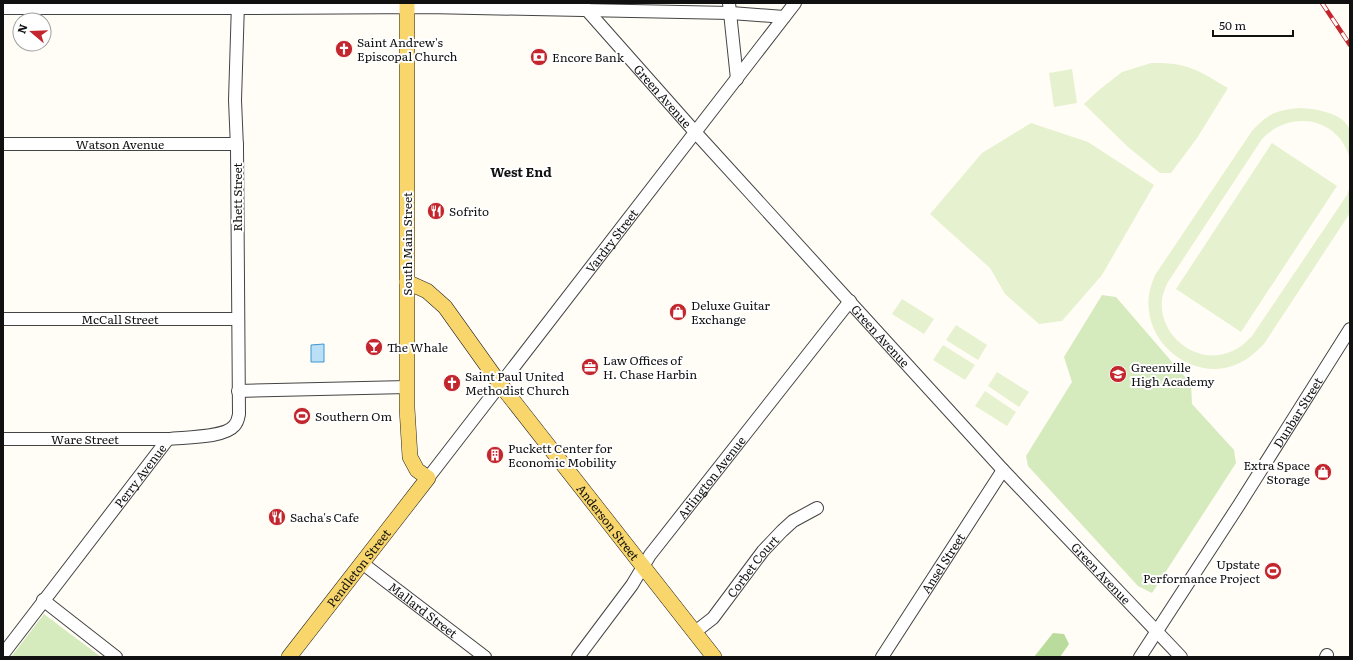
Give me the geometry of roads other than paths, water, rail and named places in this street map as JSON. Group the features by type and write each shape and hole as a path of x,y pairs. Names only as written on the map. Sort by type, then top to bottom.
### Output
{"main road":[{"name":"South Main Street","path":"407,5 407,387 410,457 417,470 428,478"},
{"name":"Anderson Street","path":"407,282 427,291 445,307 500,384 714,657"},
{"name":"Pendleton Street","path":"289,657 428,478"}],"street":[{"name":"Vardry Street","path":"428,478 795,3"},
{"path":"3,8 407,5 586,9 730,8 784,17"},
{"name":"Rhett Street","path":"238,6 235,100 237,144 238,391"},
{"path":"730,8 737,80"},
{"name":"Green Avenue","path":"586,9 695,132 1003,470 1181,657"},
{"name":"Watson Avenue","path":"3,144 237,144"},
{"name":"Arlington Avenue","path":"578,657 632,585 650,555 850,301"},
{"name":"McCall Street","path":"3,319 238,319"},
{"name":"Dunbar Street","path":"1140,657 1350,329"},
{"path":"238,391 407,387"},
{"name":"Perry Avenue","path":"3,654 168,438 220,434 230,429 238,421 238,391"},
{"name":"Ware Street","path":"3,439 168,438"},
{"name":"Ansel Street","path":"882,657 1003,470"},
{"name":"Corbet Court","path":"695,632 713,618 763,551 782,531 793,521 817,508"},
{"name":"Mallard Street","path":"362,563 485,657"},
{"path":"43,600 116,657"}],"water":[{"path":"324,344 324,362 311,362 311,345"}],"railway":[{"path":"1322,3 1350,45"}],"place":[{"name":"Saint Andrew's Episcopal Church","path":"344,49"},
{"name":"Encore Bank","path":"539,57"},
{"name":"Sofrito","path":"436,211"},
{"name":"Deluxe Guitar Exchange","path":"678,312"},
{"name":"The Whale","path":"374,347"},
{"name":"Law Offices of H. Chase Harbin","path":"590,367"},
{"name":"Greenville High Academy","path":"1118,374"},
{"name":"Saint Paul United Methodist Church","path":"452,383"},
{"name":"Southern Om","path":"302,416"},
{"name":"Puckett Center for Economic Mobility","path":"495,455"},
{"name":"Extra Space Storage","path":"1323,472"},
{"name":"Sacha's Cafe","path":"277,517"},
{"name":"Upstate Performance Project","path":"1273,571"}],"district":[{"name":"West End","path":"521,171"}]}
